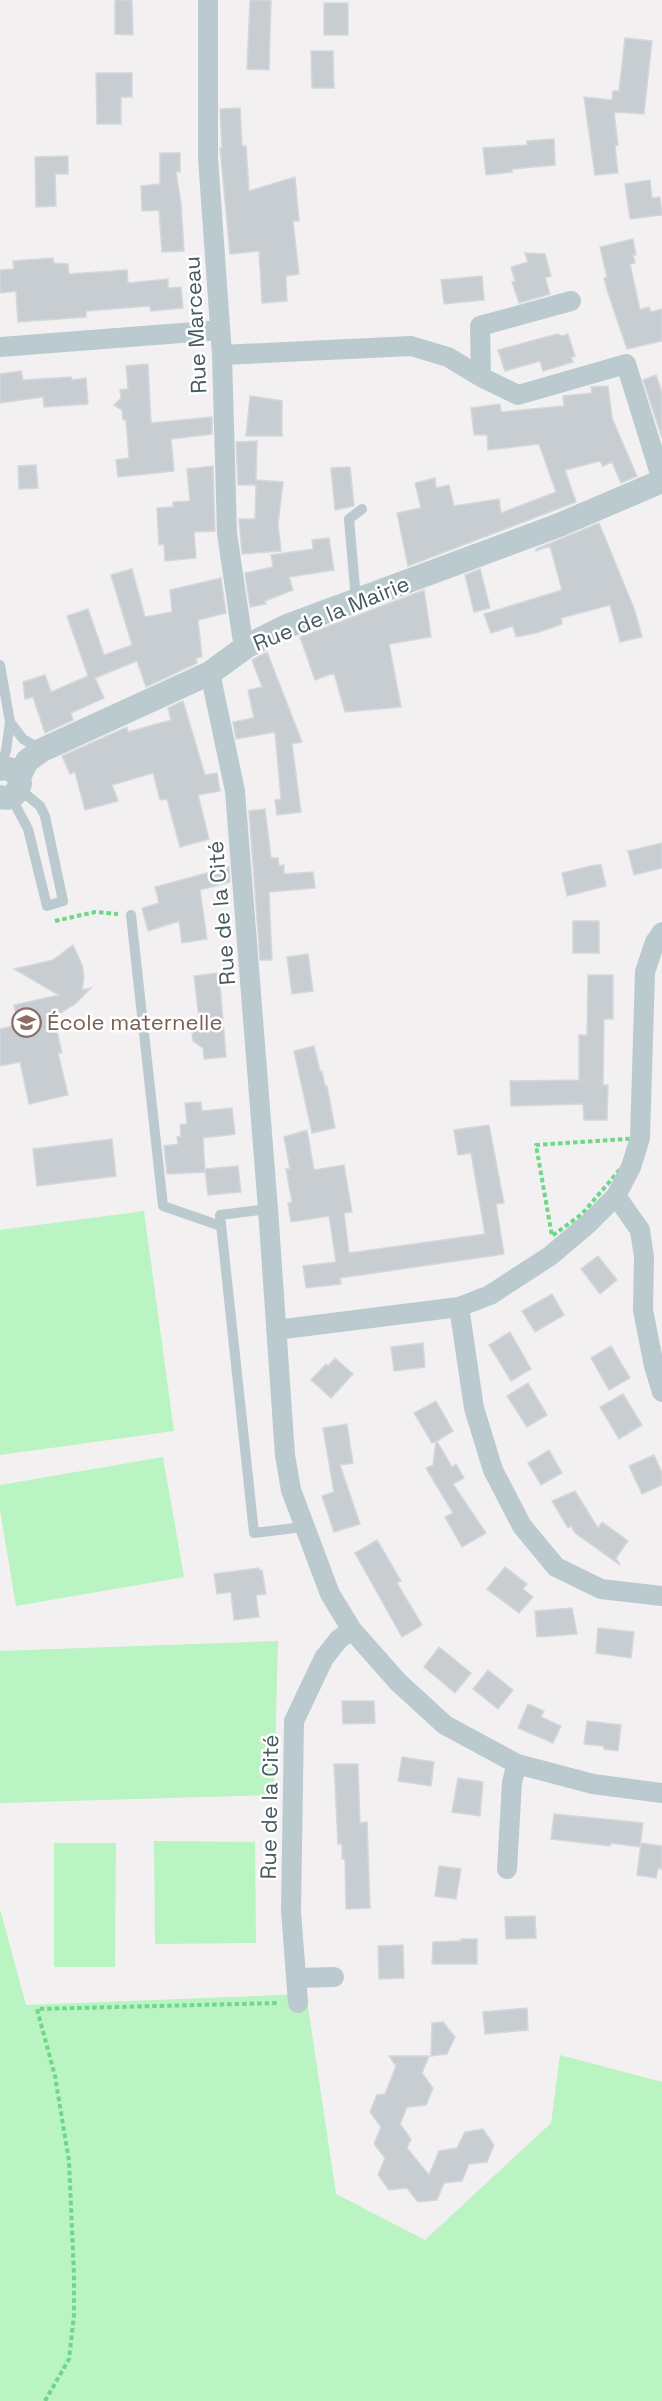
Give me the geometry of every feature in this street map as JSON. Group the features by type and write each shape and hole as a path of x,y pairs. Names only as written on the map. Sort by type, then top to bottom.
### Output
{"street":[{"name":"Rue Marceau","path":"208,0 208,158 222,355 226,533 238,613 247,646"},
{"path":"481,377 480,326 571,301"},
{"path":"0,347 220,330"},
{"path":"222,355 411,346 448,357 481,377 518,395 626,364 662,480"},
{"name":"Rue de la Mairie","path":"8,783 27,761 42,750 210,674 247,646 287,626 559,525 662,480"},
{"name":"Rue de la Cité","path":"210,674 235,791 285,1455 291,1490 330,1594 352,1630 398,1682 446,1725 517,1764 593,1784 662,1792"},
{"path":"276,1330 459,1307 490,1295 550,1256 589,1223 616,1196 631,1167 640,1138 645,972 655,942 662,932"},
{"path":"616,1196 640,1230 653,1257 643,1310 654,1366 662,1392"},
{"path":"459,1307 474,1408 493,1470 522,1526 556,1567 601,1589 662,1596"},
{"name":"Rue de la Cité","path":"298,2003 291,1911 294,1721 324,1658 339,1639 352,1630"},
{"path":"507,1869 512,1782 517,1764"},
{"path":"296,1978 334,1977"}],"lane":[{"path":"356,601 349,519 363,509"},
{"path":"0,665 10,722 6,750 8,783 28,829 47,906 63,901 45,816 40,806 8,783"},
{"path":"10,722 23,739 42,750"},
{"path":"131,915 163,1206 221,1226"},
{"path":"268,1209 220,1215 254,1533 303,1527"}],"path":[{"path":"47,906 49,922 94,912 131,915"},
{"path":"640,1138 622,1167 582,1214 552,1236 536,1145 640,1138"},
{"path":"45,2401 69,2359 74,2315 74,2275 69,2161 55,2076 37,2009 298,2003"}],"green space":[{"path":"144,1211 174,1431 0,1455 0,1230"},
{"path":"163,1457 184,1577 16,1606 0,1510 0,1485"},
{"path":"278,1641 274,1795 0,1803 0,1651"},
{"path":"154,1841 255,1842 256,1943 155,1944"},
{"path":"54,1843 116,1843 115,1967 54,1967"},
{"path":"0,1909 26,2005 306,1994 336,2194 425,2240 551,2123 560,2055 662,2082 662,2401 0,2401"}],"building":[{"path":"115,0 132,0 133,35 115,34"},
{"path":"250,0 271,0 269,70 247,69"},
{"path":"324,3 348,3 348,35 324,35"},
{"path":"625,38 652,41 644,114 614,112 618,145 615,146 618,173 595,175 584,97 612,100 613,91 619,91"},
{"path":"311,51 333,51 334,88 312,88"},
{"path":"96,73 132,73 132,97 121,97 121,124 97,124"},
{"path":"240,108 242,146 246,146 249,191 295,177 299,221 293,221 299,274 286,276 287,301 262,303 259,251 230,254 220,148 222,148 220,109"},
{"path":"554,139 555,165 512,169 512,172 486,175 483,148 527,145 527,141"},
{"path":"160,153 180,153 180,172 176,172 181,203 184,251 162,252 159,210 142,211 141,186 160,184"},
{"path":"68,156 68,174 55,174 56,206 36,207 35,157"},
{"path":"650,180 652,198 660,197 662,215 630,219 625,184"},
{"path":"633,239 636,255 633,255 635,263 630,264 640,310 649,307 651,312 662,309 662,341 627,349 604,278 607,277 600,247"},
{"path":"525,253 545,254 551,276 545,278 550,294 519,303 512,282 515,281 511,267 528,262"},
{"path":"53,258 54,263 68,264 69,274 127,270 128,283 168,279 168,288 181,287 183,308 151,311 150,306 86,311 86,317 18,322 16,291 0,293 0,270 14,269 13,261"},
{"path":"482,276 484,300 444,304 441,280"},
{"path":"557,334 562,336 568,334 575,356 571,357 573,362 543,371 540,361 505,371 498,350"},
{"path":"148,364 151,423 212,417 212,434 171,439 174,471 118,477 116,460 129,458 126,420 123,420 122,410 114,405 121,398 120,390 128,389 126,366"},
{"path":"21,371 23,380 86,378 88,404 44,407 43,397 0,403 0,374"},
{"path":"656,375 662,392 662,438 643,380"},
{"path":"608,386 612,418 637,476 621,483 612,462 603,466 600,461 565,470 576,502 408,566 397,513 421,508 415,483 435,478 436,488 449,485 454,506 499,499 501,513 556,492 539,444 488,450 487,435 474,435 471,408 500,404 501,412 564,406 563,396 592,393 591,387"},
{"path":"250,396 282,401 282,436 246,436"},
{"path":"257,441 256,480 283,482 278,524 281,551 242,554 239,519 255,519 256,485 238,485 236,442"},
{"path":"36,465 38,488 19,489 18,466"},
{"path":"213,466 215,531 194,532 196,558 165,561 164,544 159,545 157,508 173,507 173,502 190,501 187,469"},
{"path":"350,467 354,506 335,510 331,468"},
{"path":"599,523 635,611 642,637 620,642 610,605 561,618 562,624 536,633 516,637 513,626 491,633 484,614 562,590 550,546 536,551 536,549"},
{"path":"329,538 334,570 289,577 293,590 265,601 266,604 250,607 245,573 273,567 271,555 313,549 312,540"},
{"path":"132,569 145,617 172,612 170,590 221,578 226,613 198,620 202,657 196,658 197,663 146,687 137,661 95,678 104,698 71,713 73,720 45,733 33,697 25,699 23,682 45,675 51,692 88,676 67,616 88,609 104,655 132,645 111,575"},
{"path":"480,569 490,608 474,612 465,575"},
{"path":"424,590 431,637 389,644 401,707 345,712 334,673 315,680 300,637"},
{"path":"267,652 302,742 292,744 301,812 277,815 275,800 281,799 275,732 236,739 233,722 254,718 248,690 262,687 252,660"},
{"path":"183,701 205,775 217,773 220,791 198,795 209,839 180,847 167,799 160,800 153,773 112,785 118,801 85,810 75,772 70,774 62,756 127,727 128,732 171,720 168,708"},
{"path":"265,809 271,858 278,858 279,866 284,865 284,874 313,872 315,888 269,892 272,960 260,960 249,811"},
{"path":"662,843 662,868 634,875 628,851"},
{"path":"601,865 606,886 567,896 562,873"},
{"path":"229,867 230,882 200,890 207,939 182,943 179,921 148,931 142,908 159,903 155,887"},
{"path":"573,921 599,921 599,953 573,953"},
{"path":"73,945 82,965 84,977 82,990 91,988 75,1004 54,1017 62,1053 58,1053 68,1095 29,1104 20,1062 0,1066 0,1029 18,1025 14,1005 59,995 14,969 53,960"},
{"path":"308,954 313,991 292,994 287,957"},
{"path":"219,973 226,1057 204,1059 203,1048 193,1041 191,1027 199,1018 194,976"},
{"path":"588,975 613,975 613,1019 604,1019 603,1085 608,1085 607,1120 584,1120 583,1104 511,1106 510,1081 579,1080 579,1035 587,1035"},
{"path":"314,1046 320,1071 322,1071 325,1086 327,1086 335,1128 312,1133 294,1051"},
{"path":"201,1102 202,1111 232,1108 235,1134 203,1138 205,1172 167,1174 164,1146 178,1144 177,1137 181,1136 180,1125 187,1124 185,1103"},
{"path":"489,1125 504,1203 496,1204 504,1254 340,1278 341,1284 306,1288 303,1266 336,1262 329,1216 291,1222 288,1203 292,1202 286,1169 290,1169 284,1137 307,1130 314,1170 344,1165 352,1212 344,1213 349,1253 485,1234 471,1153 458,1155 454,1130"},
{"path":"112,1139 116,1176 37,1186 33,1149"},
{"path":"238,1166 241,1192 208,1195 205,1169"},
{"path":"598,1256 617,1280 600,1294 581,1269"},
{"path":"552,1294 564,1315 535,1332 522,1311"},
{"path":"510,1332 531,1369 511,1381 489,1345"},
{"path":"423,1343 425,1367 394,1371 391,1347"},
{"path":"611,1346 630,1378 609,1390 591,1358"},
{"path":"335,1358 353,1374 331,1398 311,1380"},
{"path":"528,1383 547,1415 527,1427 507,1396"},
{"path":"623,1394 642,1425 619,1439 600,1407"},
{"path":"436,1401 453,1431 437,1441 452,1467 456,1464 464,1478 453,1484 486,1533 462,1547 445,1517 453,1513 426,1468 433,1465 436,1441 432,1443 414,1413"},
{"path":"347,1424 353,1463 340,1465 360,1524 334,1532 322,1496 334,1492 323,1428"},
{"path":"549,1450 562,1473 541,1485 528,1463"},
{"path":"654,1455 662,1473 662,1485 642,1494 629,1466"},
{"path":"575,1491 598,1528 602,1522 628,1541 616,1558 620,1565 575,1533 571,1526 568,1528 552,1501"},
{"path":"377,1540 401,1581 397,1583 422,1625 402,1637 355,1553"},
{"path":"505,1567 527,1584 523,1589 533,1597 519,1613 487,1589"},
{"path":"259,1568 262,1570 266,1594 256,1595 259,1617 234,1620 231,1592 217,1594 214,1574"},
{"path":"572,1608 577,1634 537,1637 535,1611"},
{"path":"598,1628 634,1632 631,1658 596,1653"},
{"path":"439,1647 471,1673 455,1693 424,1667"},
{"path":"488,1670 513,1690 498,1709 473,1689"},
{"path":"342,1701 374,1701 375,1723 343,1724"},
{"path":"528,1704 544,1711 541,1717 561,1726 553,1743 518,1728"},
{"path":"587,1721 621,1725 618,1751 604,1749 604,1746 584,1744"},
{"path":"402,1757 434,1762 431,1786 398,1781"},
{"path":"334,1764 358,1764 360,1823 367,1822 370,1908 346,1909 345,1859 342,1859 342,1844 338,1844"},
{"path":"458,1778 483,1782 480,1816 452,1812"},
{"path":"554,1814 643,1823 640,1847 551,1839"},
{"path":"641,1843 662,1846 662,1869 658,1868 656,1878 637,1875"},
{"path":"439,1866 461,1869 456,1899 435,1896"},
{"path":"535,1916 536,1938 506,1939 505,1917"},
{"path":"461,1939 477,1939 477,1964 432,1964 433,1942 461,1941"},
{"path":"403,1945 404,1978 379,1979 378,1946"},
{"path":"527,2008 528,2030 485,2034 483,2012"},
{"path":"443,2022 455,2037 447,2054 431,2056 432,2023"},
{"path":"389,2056 429,2056 422,2073 433,2088 426,2105 407,2107 400,2124 411,2139 407,2148 429,2175 439,2151 457,2148 465,2132 483,2129 494,2145 487,2162 469,2164 462,2181 444,2183 437,2200 418,2202 407,2188 389,2190 378,2175 385,2158 374,2144 381,2127 370,2112 377,2095 385,2094 396,2066"}],"place":[{"name":"École maternelle","path":"26,1022"}]}
